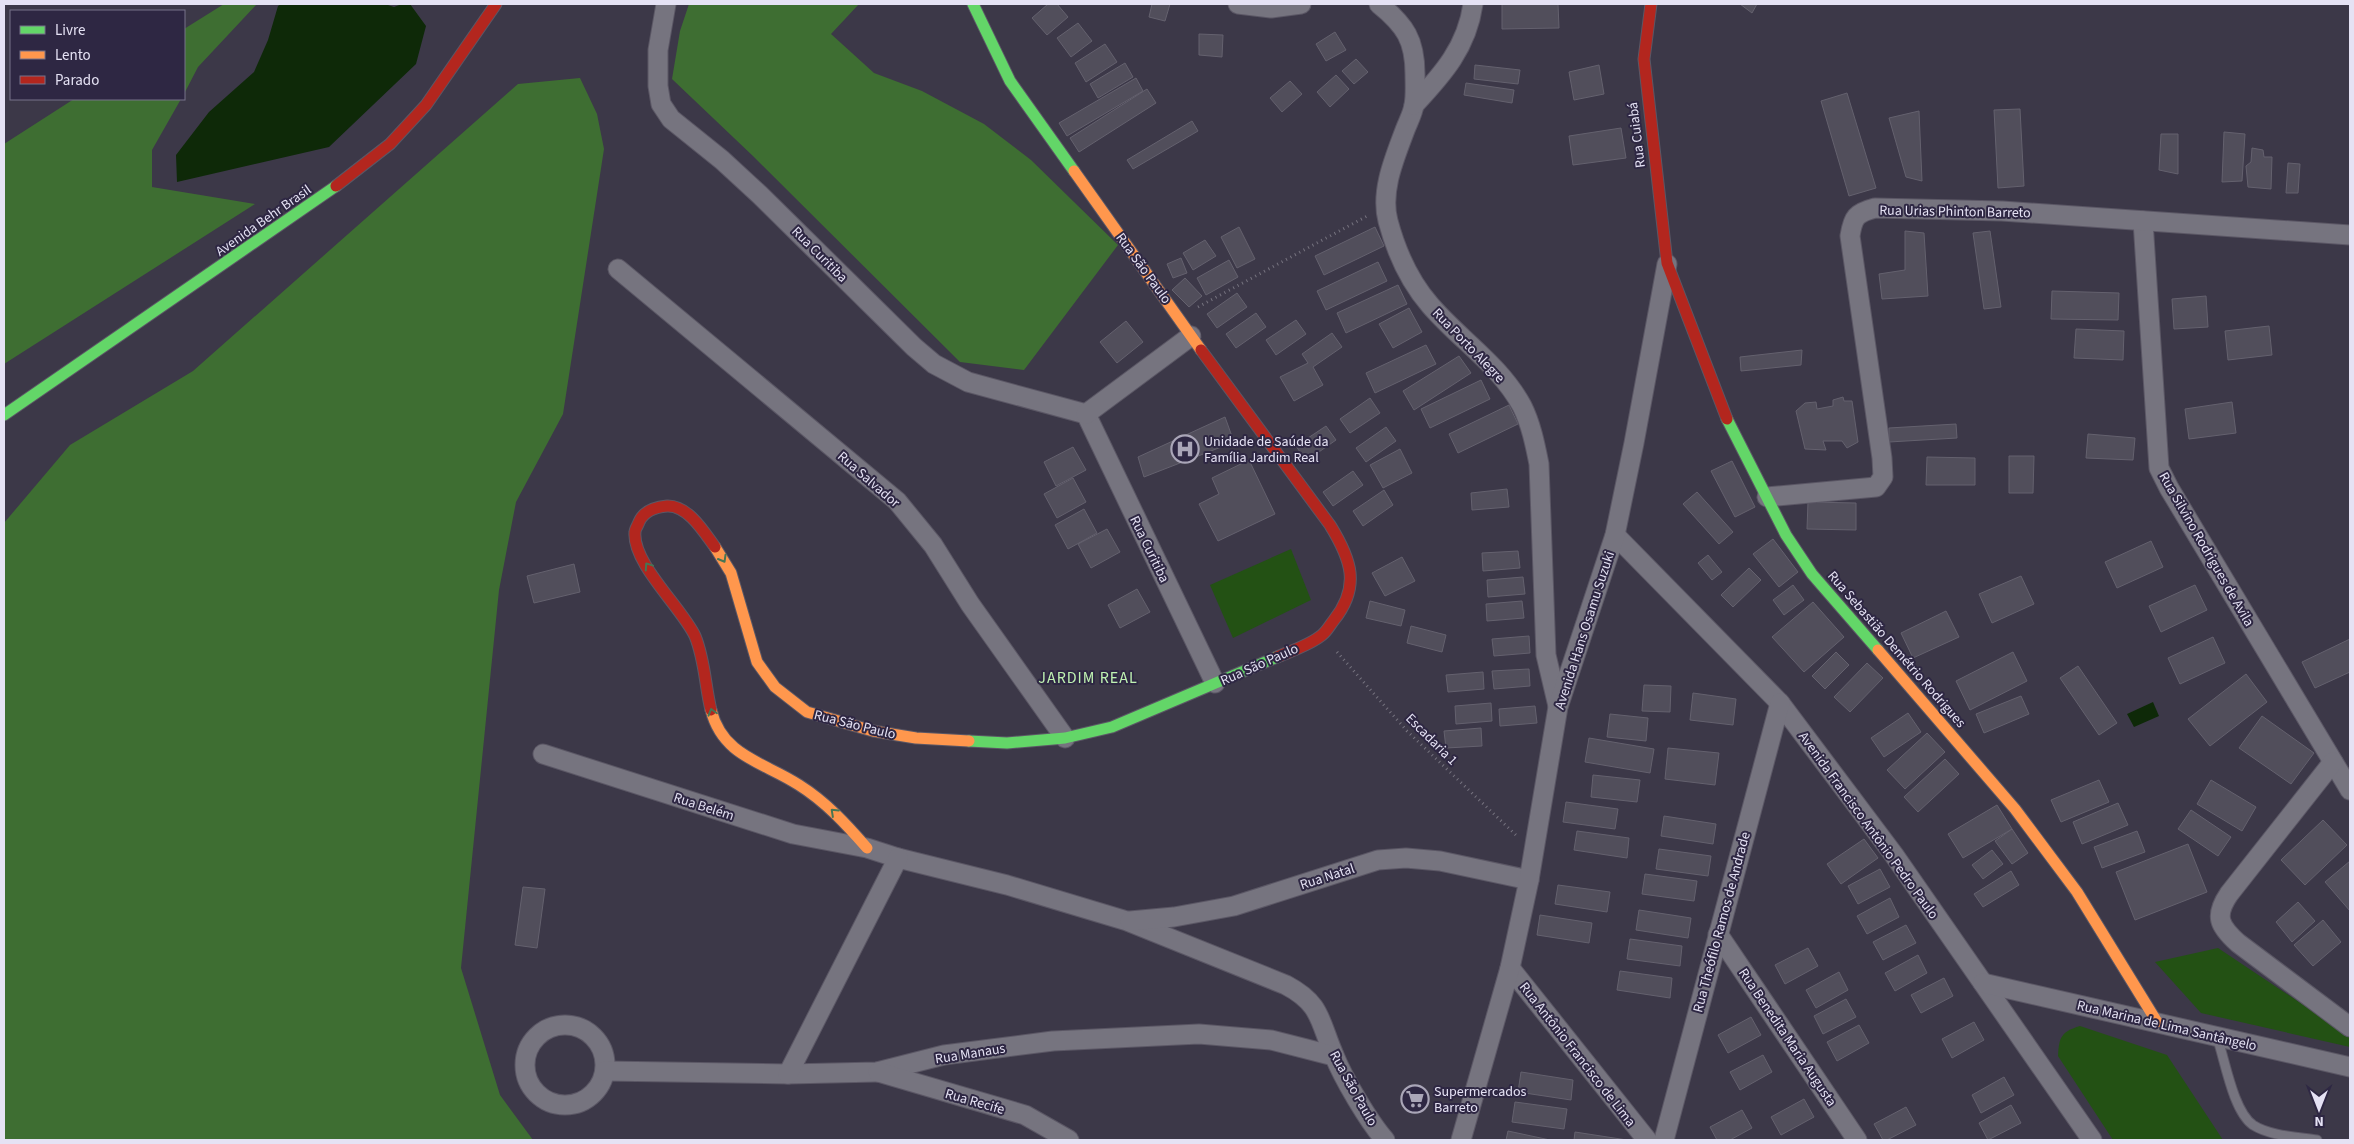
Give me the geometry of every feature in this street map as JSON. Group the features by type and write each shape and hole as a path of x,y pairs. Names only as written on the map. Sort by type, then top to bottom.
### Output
{"street":[{"name":"Avenida Behr Brasil","path":"4,415 315,202 390,144 426,105 496,4"},
{"name":"Rua Curitiba","path":"666,4 658,50 658,86 662,104 671,119 722,160 760,195 914,348 934,364 968,382 1086,414 1215,683"},
{"name":"Rua São Paulo","path":"973,4 1010,81 1191,336 1342,543 1350,565 1352,586 1343,609 1322,635 1285,654 1112,727 1065,738 1007,743 916,738 873,731 806,712 775,687 757,662 731,573 723,558 698,524 683,511 672,506 655,507 641,518 635,532 639,554 694,635 702,658 709,703 715,726 734,749 756,763 798,784 819,799 838,815 867,848 898,858 1007,885 1127,921 1286,985 1301,993 1312,1004 1321,1018 1334,1056 1375,1128 1385,1140"},
{"path":"1238,4 1271,8 1301,4"},
{"name":"Rua Porto Alegre","path":"1379,4 1398,19 1413,47 1414,105 1391,168 1387,219 1392,236 1415,285 1430,306 1499,372 1522,406 1533,434 1539,464 1546,655 1558,707"},
{"path":"1414,105 1447,70 1461,47 1471,22 1473,4"},
{"name":"Rua Cuiabá","path":"1651,4 1645,43 1645,79 1667,264"},
{"name":"Rua Urias Phinton Barreto","path":"1767,497 1876,488 1883,477 1882,458 1850,236 1852,223 1859,212 1874,208 2002,211 2350,235"},
{"name":"Rua Silvino Rodrigues de Avila","path":"2143,221 2160,468 2169,488 2350,790"},
{"name":"Rua Sebastião Demétrio Rodrigues","path":"1667,264 1723,411 1786,535 1812,574 2015,809 2077,892 2157,1022"},
{"name":"Avenida Hans Osamu Suzuki","path":"1461,1140 1510,968 1529,880 1558,707 1614,535 1634,443 1667,264"},
{"name":"Rua Salvador","path":"618,268 896,501 933,545 975,611 1065,738"},
{"path":"1086,414 1191,336"},
{"name":"Avenida Francisco Antônio Pedro Paulo","path":"1614,535 1780,703 1894,855 2092,1140"},
{"name":"Rua Theófilo Ramos de Andrade","path":"1664,1140 1780,703"},
{"name":"Rua Belém","path":"544,754 793,834 867,848"},
{"path":"2333,762 2229,894 2220,907 2220,920 2225,932 2238,943 2350,1027"},
{"path":"788,1074 898,858"},
{"name":"Rua Natal","path":"1127,921 1174,917 1234,906 1378,860 1406,858 1440,861 1529,880"},
{"name":"Rua Benedita Maria Augusta","path":"1718,934 1858,1140"},
{"name":"Rua Antônio Francisco de Lima","path":"1510,968 1647,1140"},
{"name":"Rua Marina de Lima Santângelo","path":"1983,983 2350,1067"},
{"path":"557,1026 577,1027 590,1034 599,1044 604,1057 605,1071 601,1083 594,1094 583,1101 571,1105 558,1105 546,1102 528,1084 524,1072 524,1059 529,1046 538,1035 557,1026"},
{"name":"Rua Manaus","path":"605,1071 788,1074 877,1072 944,1055 1054,1041 1199,1034 1271,1040 1334,1056"},
{"name":"Rua Recife","path":"877,1072 1025,1115 1069,1140"}],"lane":[{"path":"2217,1036 2237,1104 2244,1117 2254,1126 2271,1132 2317,1140"}],"path":[{"path":"1179,317 1387,205"},
{"name":"Escadaria 1","path":"1322,635 1407,731 1534,852"}],"green space":[{"path":"1291,549 1311,600 1233,638 1210,585"},
{"path":"2218,948 2350,1036 2350,1047 2201,1013 2155,962"},
{"path":"2080,1026 2167,1055 2223,1140 2113,1140 2058,1056 2062,1036"}],"shaded area":[{"path":"224,4 257,4 198,67 185,92 185,28"},
{"path":"281,4 385,4 394,7 410,4 426,26 416,64 329,147 177,182 176,155 209,112 254,72 268,40 278,6"},
{"path":"689,4 859,4 831,34 874,73 922,91 984,124 1031,160 1118,245 1024,370 960,362 754,157 672,79 680,31"},
{"path":"580,78 597,114 604,149 563,414 516,502 499,590 461,968 500,1095 533,1140 4,1140 4,523 70,445 193,371 518,84"},
{"path":"72,100 180,100 152,150 152,187 255,204 4,364 4,144"},
{"path":"2153,702 2159,716 2134,727 2127,714"}],"building":[{"path":"1048,4 1057,4 1068,17 1047,35 1032,18"},
{"path":"1152,4 1170,4 1165,21 1149,17"},
{"path":"1502,4 1558,4 1559,28 1502,29"},
{"path":"1740,4 1757,4 1752,13"},
{"path":"1078,23 1092,41 1071,57 1057,38"},
{"path":"1335,32 1346,50 1326,61 1316,44"},
{"path":"1199,34 1223,35 1222,57 1199,55"},
{"path":"1105,44 1117,62 1086,82 1075,63"},
{"path":"1356,59 1368,72 1354,84 1342,71"},
{"path":"1125,63 1133,77 1098,98 1090,84"},
{"path":"1475,65 1520,70 1518,84 1474,79"},
{"path":"1599,65 1604,94 1574,100 1569,72"},
{"path":"1336,75 1349,89 1330,107 1317,92"},
{"path":"1136,78 1143,91 1067,136 1059,123"},
{"path":"1290,81 1302,94 1282,112 1270,98"},
{"path":"1466,83 1514,90 1512,103 1464,95"},
{"path":"1147,89 1156,103 1079,152 1070,138"},
{"path":"1847,93 1876,188 1849,196 1821,101"},
{"path":"2020,109 2024,186 1998,188 1994,110"},
{"path":"1919,111 1922,181 1906,177 1889,118"},
{"path":"1192,121 1198,131 1133,169 1127,160"},
{"path":"1621,128 1626,158 1573,165 1569,136"},
{"path":"2224,132 2245,134 2242,181 2222,182"},
{"path":"2161,134 2178,134 2178,174 2159,170"},
{"path":"2252,148 2263,150 2264,157 2272,157 2271,189 2248,187 2246,166 2251,162"},
{"path":"2288,163 2300,164 2298,193 2286,193"},
{"path":"1239,227 1255,259 1237,268 1221,237"},
{"path":"1375,227 1384,246 1324,275 1315,256"},
{"path":"1905,231 1924,233 1928,296 1882,299 1879,274 1905,270"},
{"path":"1990,231 2001,307 1984,309 1973,233"},
{"path":"1205,240 1216,256 1193,270 1183,253"},
{"path":"1181,258 1187,273 1173,278 1167,264"},
{"path":"1229,260 1238,277 1206,295 1197,278"},
{"path":"1378,262 1387,281 1326,310 1317,291"},
{"path":"1185,278 1202,296 1189,307 1172,290"},
{"path":"1398,285 1407,304 1346,333 1337,313"},
{"path":"2052,291 2119,293 2118,320 2051,319"},
{"path":"1237,293 1247,307 1217,328 1207,314"},
{"path":"2206,296 2208,327 2174,329 2172,299"},
{"path":"1409,308 1422,332 1393,348 1379,324"},
{"path":"1256,313 1266,327 1236,348 1226,334"},
{"path":"1296,320 1306,334 1276,355 1266,340"},
{"path":"1126,321 1143,342 1117,363 1100,342"},
{"path":"2269,326 2272,355 2228,360 2225,331"},
{"path":"2076,329 2124,331 2123,360 2074,358"},
{"path":"1332,333 1342,347 1313,367 1323,385 1294,401 1280,377 1308,363 1302,354"},
{"path":"1426,345 1436,364 1375,393 1366,373"},
{"path":"1802,350 1801,365 1741,371 1740,357"},
{"path":"1459,356 1471,373 1414,410 1403,391"},
{"path":"1481,380 1490,399 1430,428 1421,409"},
{"path":"1843,397 1844,401 1852,401 1858,442 1847,448 1842,441 1823,441 1826,450 1805,449 1796,411 1805,403 1816,402 1817,409 1833,406 1833,400"},
{"path":"1370,398 1380,413 1350,433 1340,419"},
{"path":"2232,402 2236,433 2189,439 2185,409"},
{"path":"1509,405 1518,424 1458,453 1449,434"},
{"name":"Unidade de Saúde da Família Jardim Real","path":"1225,417 1234,442 1144,477 1138,457"},
{"path":"1956,424 1957,438 1889,442 1889,428"},
{"path":"1326,426 1336,440 1306,461 1296,446"},
{"path":"1386,427 1396,441 1366,462 1356,448"},
{"path":"2088,434 2135,438 2133,460 2086,458"},
{"path":"1073,447 1086,470 1056,486 1044,462"},
{"path":"1400,449 1412,473 1383,488 1370,465"},
{"path":"2009,456 2034,456 2033,493 2009,493"},
{"path":"1927,457 1975,458 1975,485 1926,485"},
{"path":"1249,460 1275,514 1218,541 1199,504 1219,494 1212,478"},
{"path":"1732,461 1755,507 1735,517 1711,471"},
{"path":"1353,471 1363,485 1333,506 1323,492"},
{"path":"1073,478 1086,502 1057,518 1044,494"},
{"path":"1507,489 1509,507 1472,510 1471,493"},
{"path":"1384,490 1393,505 1363,526 1353,511"},
{"path":"1697,492 1733,532 1719,544 1683,504"},
{"path":"1808,502 1856,503 1856,530 1807,529"},
{"path":"1084,509 1097,533 1068,549 1055,525"},
{"path":"1107,529 1120,552 1091,568 1078,544"},
{"path":"1773,539 1798,572 1779,587 1753,554"},
{"path":"2151,541 2163,567 2117,588 2105,562"},
{"path":"1518,551 1520,568 1483,571 1482,553"},
{"path":"1708,555 1722,572 1712,580 1698,563"},
{"path":"1402,557 1415,581 1385,596 1372,573"},
{"path":"574,564 580,592 534,603 527,576"},
{"path":"1749,568 1761,580 1733,607 1721,595"},
{"path":"2021,576 2034,604 1992,623 1979,594"},
{"path":"1523,577 1525,594 1488,597 1487,580"},
{"path":"1793,585 1804,600 1784,615 1773,600"},
{"path":"2195,585 2207,610 2161,632 2149,606"},
{"path":"1137,589 1150,612 1120,628 1108,605"},
{"path":"1370,601 1405,610 1401,626 1366,618"},
{"path":"1522,601 1524,618 1487,621 1486,604"},
{"path":"1813,602 1844,637 1804,672 1772,637"},
{"path":"1946,611 1959,637 1913,658 1901,633"},
{"path":"1411,626 1446,635 1442,652 1407,643"},
{"path":"1529,636 1530,653 1494,656 1492,639"},
{"path":"2213,637 2225,663 2180,684 2168,658"},
{"path":"2350,639 2350,672 2315,688 2302,662"},
{"path":"1836,652 1849,665 1825,689 1812,676"},
{"path":"2013,652 2027,681 1970,710 1956,681"},
{"path":"1867,663 1883,678 1850,712 1834,697"},
{"path":"2078,666 2117,723 2099,735 2060,678"},
{"path":"1529,669 1530,686 1494,689 1492,671"},
{"path":"1483,672 1484,689 1448,692 1446,675"},
{"path":"2246,674 2267,702 2210,746 2188,719"},
{"path":"1644,685 1671,686 1670,712 1642,711"},
{"path":"1693,693 1736,699 1733,725 1690,720"},
{"path":"2021,696 2029,714 1984,733 1976,714"},
{"path":"1491,703 1492,721 1456,724 1455,706"},
{"path":"1535,706 1537,723 1500,726 1499,709"},
{"path":"1908,713 1921,732 1884,757 1871,738"},
{"path":"1610,714 1648,718 1646,741 1607,737"},
{"path":"2262,716 2314,753 2291,784 2239,748"},
{"path":"1481,728 1482,746 1446,748 1444,731"},
{"path":"1927,733 1945,752 1905,789 1887,770"},
{"path":"1589,738 1654,749 1650,773 1585,762"},
{"path":"1668,748 1719,753 1715,785 1665,779"},
{"path":"1945,759 1959,774 1918,812 1904,797"},
{"path":"1593,775 1640,780 1637,802 1591,797"},
{"path":"2099,780 2109,802 2061,822 2051,800"},
{"path":"2211,780 2256,807 2242,831 2197,804"},
{"path":"1566,802 1618,809 1615,829 1563,822"},
{"path":"2118,803 2128,825 2082,844 2073,822"},
{"path":"1997,805 2012,829 1963,858 1948,834"},
{"path":"2191,810 2231,837 2218,856 2178,829"},
{"path":"1664,816 1716,824 1713,844 1661,836"},
{"path":"2323,820 2347,845 2305,885 2281,860"},
{"path":"2012,829 2028,853 2012,864 1995,841"},
{"path":"1577,831 1629,838 1627,858 1574,850"},
{"path":"2137,831 2145,852 2102,868 2094,847"},
{"path":"1864,839 1878,858 1841,884 1827,864"},
{"path":"2188,844 2207,892 2135,920 2116,872"},
{"path":"1659,849 1711,856 1708,876 1656,869"},
{"path":"1992,850 2003,864 1983,879 1972,865"},
{"path":"2350,861 2350,911 2325,882"},
{"path":"1880,869 1890,887 1858,904 1848,886"},
{"path":"2011,871 2019,885 1983,907 1974,894"},
{"path":"1645,874 1697,881 1694,901 1642,894"},
{"path":"1558,885 1610,892 1607,912 1555,904"},
{"path":"523,887 545,889 537,948 515,945"},
{"path":"1890,898 1899,917 1867,934 1857,916"},
{"path":"2298,902 2315,921 2292,942 2276,922"},
{"path":"1639,910 1691,918 1688,938 1636,930"},
{"path":"1540,915 1592,923 1589,943 1537,935"},
{"path":"2323,920 2341,942 2313,966 2294,945"},
{"path":"1906,925 1916,943 1883,960 1873,942"},
{"path":"1630,939 1682,946 1680,966 1627,959"},
{"path":"1808,948 1818,966 1785,984 1775,965"},
{"path":"1918,955 1927,973 1895,991 1885,973"},
{"path":"1620,971 1672,978 1670,998 1617,990"},
{"path":"1839,972 1848,990 1816,1008 1806,990"},
{"path":"1944,978 1953,996 1921,1013 1911,995"},
{"path":"1846,999 1856,1017 1823,1034 1814,1016"},
{"path":"1751,1017 1761,1035 1728,1053 1718,1035"},
{"path":"1974,1022 1984,1040 1952,1058 1942,1039"},
{"path":"1859,1025 1869,1043 1837,1061 1827,1042"},
{"path":"1763,1055 1772,1072 1740,1090 1730,1072"},
{"path":"1521,1072 1573,1080 1571,1100 1518,1092"},
{"path":"2004,1077 2014,1095 1981,1113 1972,1095"},
{"path":"1804,1099 1814,1117 1781,1135 1771,1117"},
{"path":"1515,1102 1567,1109 1564,1129 1512,1122"},
{"path":"2011,1105 2021,1123 1988,1140 1979,1123"},
{"path":"1906,1107 1916,1125 1887,1140 1883,1140 1874,1124"},
{"path":"1742,1110 1752,1128 1730,1140 1717,1140 1710,1127"},
{"path":"1508,1131 1550,1140 1506,1140"},
{"path":"1575,1132 1627,1140 1574,1140"}],"traffic: fast":[{"path":"973,4 1010,81 1074,171"},
{"path":"4,415 336,186"},
{"path":"1727,419 1786,535 1812,574 1878,650"},
{"path":"969,741 1007,743 1065,738 1112,727 1277,657"}],"traffic: slow":[{"path":"1074,171 1201,350"},
{"path":"715,547 731,573 757,662 775,687 807,712 873,731 916,738 969,741"},
{"path":"1878,650 2015,809 2077,892 2157,1022"},
{"path":"711,710 717,726 735,748 809,792 835,814 867,848"}],"traffic: jam":[{"path":"336,186 390,144 426,105 496,4"},
{"path":"1651,4 1644,59 1667,263 1727,419"},
{"path":"1201,350 1330,525 1348,561 1350,572 1348,596 1328,628 1312,642 1277,657"},
{"path":"711,710 701,654 695,636 649,571 636,544 635,531 641,518 647,512 659,507 675,507 695,520 715,547"}],"place":[{"name":"Unidade de Saúde da Família Jardim Real","path":"1185,449"},
{"name":"Supermercados Barreto","path":"1415,1099"}],"district":[{"name":"JARDIM REAL","path":"1088,677"}]}
